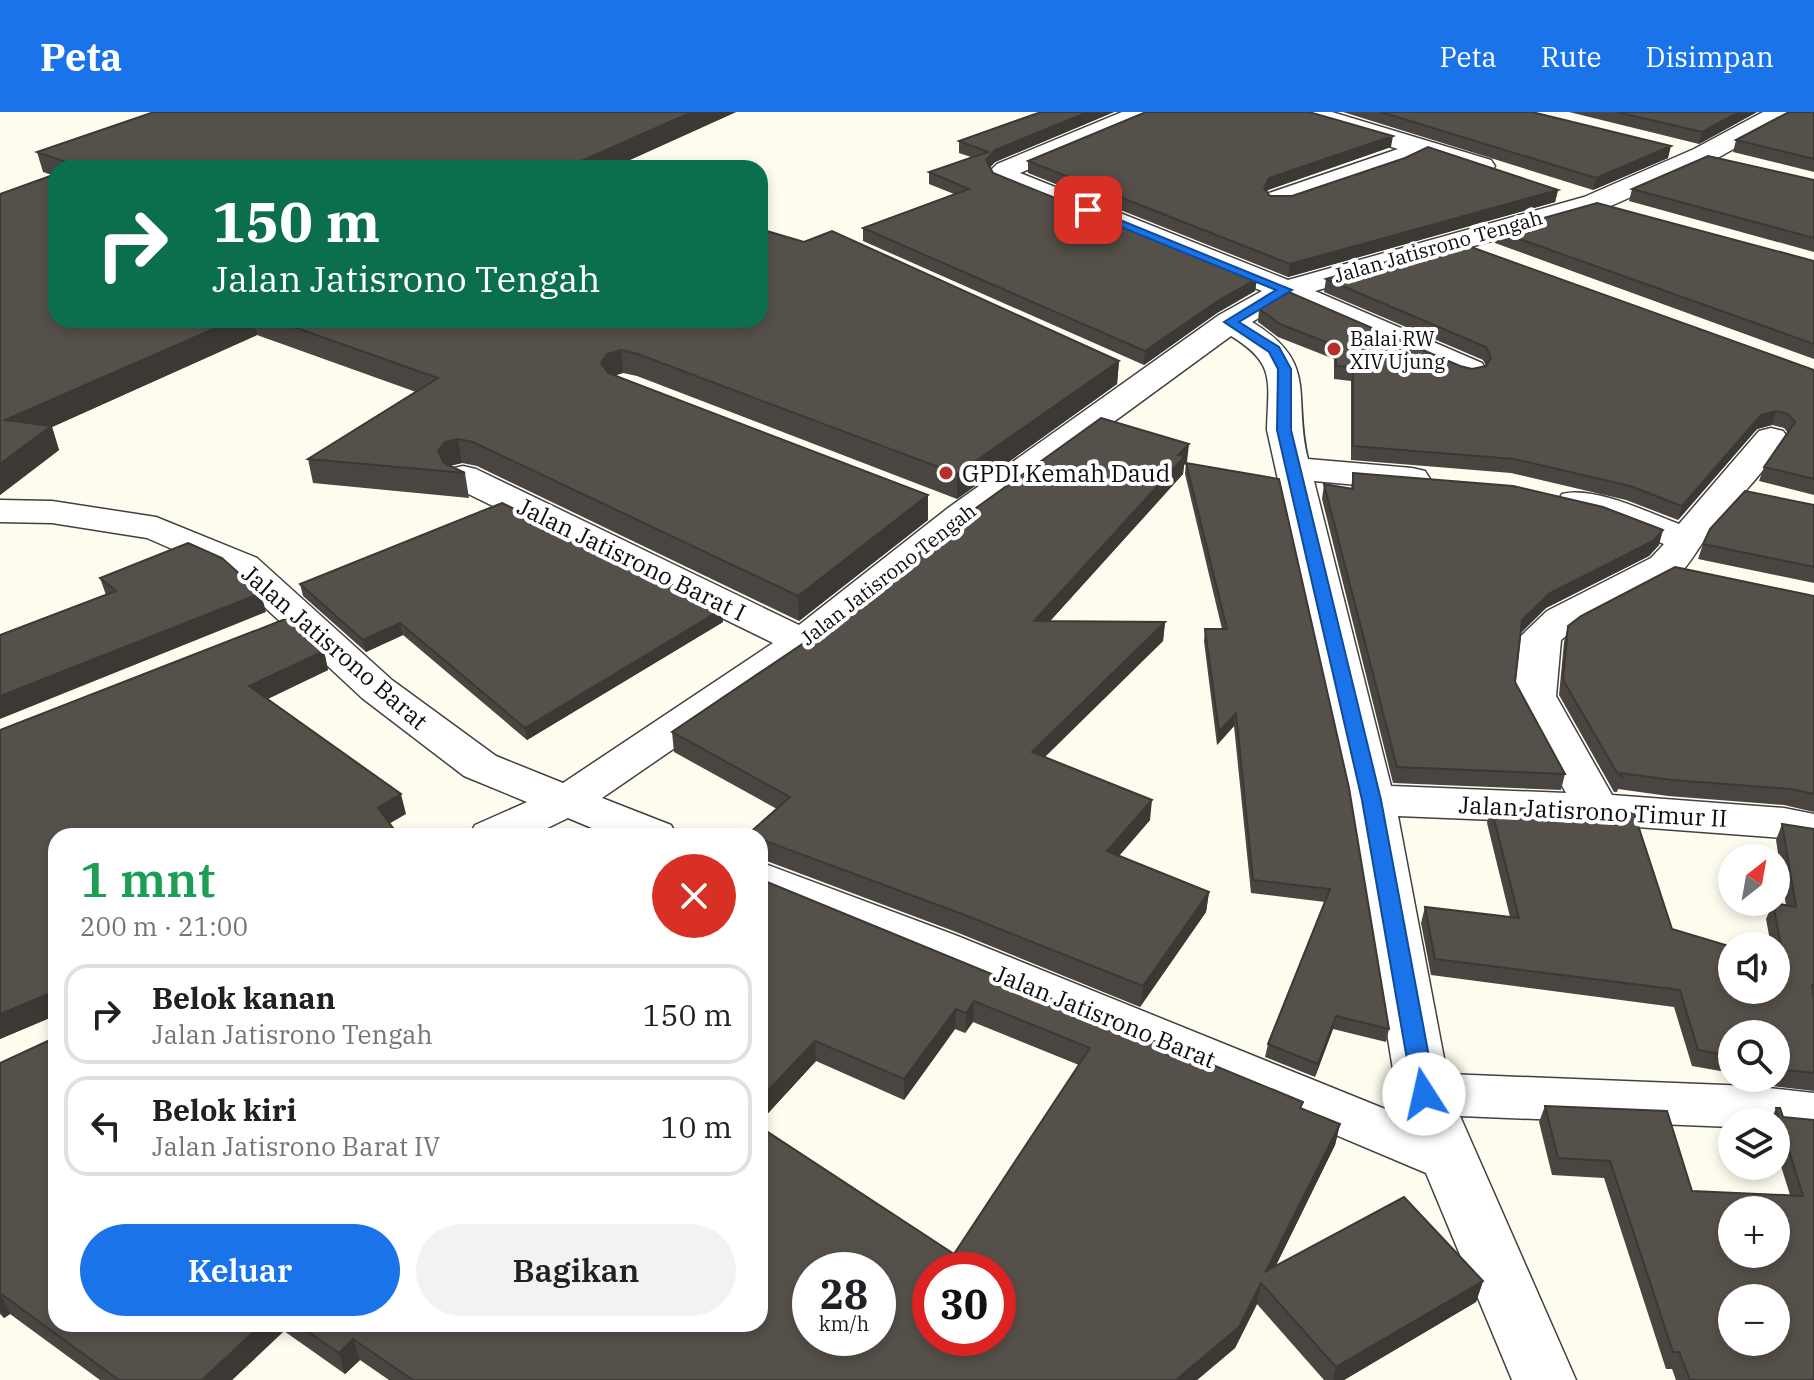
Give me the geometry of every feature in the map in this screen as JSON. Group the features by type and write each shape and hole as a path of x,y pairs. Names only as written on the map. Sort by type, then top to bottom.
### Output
{"street":[{"path":"1143,112 1006,170 1002,172 1003,176 1286,290 1470,370"},
{"path":"1306,112 1509,174"},
{"name":"Jalan Jatisrono Tengah","path":"509,828 565,802 802,642 946,511 1132,374 1286,290 1594,203 1790,113"},
{"path":"1659,145 1745,166"},
{"path":"1279,199 1393,161 1424,146"},
{"path":"1551,189 1638,215"},
{"path":"1453,241 1496,256"},
{"path":"1230,322 1274,349 1284,369 1284,430 1372,800 1424,1094 1448,1158 1544,1380"},
{"path":"1597,809 1535,696 1541,636 1561,620 1675,552 1771,438"},
{"path":"1293,468 1448,482"},
{"name":"Jalan Jatisrono Barat I","path":"463,477 802,642"},
{"path":"1731,489 1772,498"},
{"path":"1535,492 1612,511 1710,575"},
{"name":"Jalan Jatisrono Barat","path":"0,511 52,512 156,528 243,566 377,689 480,766 633,828"},
{"path":"255,635 297,617"},
{"name":"Jalan Jatisrono Timur II","path":"1372,800 1597,809 1784,823 1814,829"},
{"name":"Jalan Jatisrono Barat","path":"768,881 937,947 1448,1158"},
{"path":"1424,1094 1750,1107 1814,1114"}],"building":[{"path":"154,112 692,112 583,160 60,160 37,152"},
{"path":"1041,112 1088,112 995,150 986,160 993,173 1257,279 1219,300 1145,351 863,228 969,189 929,172 988,152 959,141"},
{"path":"1146,112 1309,112 1393,136 1269,178 1264,189 1270,196 1292,196 1405,158 1428,147 1558,190 1290,264 1028,161"},
{"path":"1381,112 1532,112 1671,146 1596,178"},
{"path":"1617,112 1739,112 1702,132"},
{"path":"1789,112 1814,112 1814,159 1736,140"},
{"path":"1708,156 1814,180 1814,238 1632,189"},
{"path":"48,177 48,328 216,328 5,420 51,426 0,464 0,194"},
{"path":"1597,203 1814,261 1814,344 1497,231"},
{"path":"768,231 804,242 832,231 1119,361 957,474 635,353 621,350 607,354 601,363 608,373 928,495 798,596 473,442 458,439 445,442 438,451 444,463 465,473 308,459 438,378 297,328 768,328"},
{"path":"1457,242 1814,370 1814,479 1764,467 1795,422 1788,414 1776,411 1761,415 1682,506 1630,486 1514,459 1353,446 1353,367 1336,366 1336,346 1280,324 1259,309 1289,292 1460,366 1472,369 1486,366 1491,358 1486,347 1326,279"},
{"path":"1101,418 1189,444 1178,455 1185,456 1034,621 1165,622 1032,752 1152,800 1107,851 1209,892 1143,986 768,842 768,828 755,828 790,797 672,732 817,634 976,508"},
{"path":"1186,463 1279,479 1349,788 1389,1029 1336,1016 1318,1064 1268,1044 1330,889 1253,880 1236,713 1219,732 1205,629 1227,629"},
{"path":"1353,473 1513,486 1603,507 1663,530 1653,541 1550,593 1522,620 1515,682 1565,774 1397,767 1324,484 1353,489"},
{"path":"1745,491 1814,505 1814,567 1703,544 1710,529"},
{"path":"502,503 722,609 525,728 400,623 363,640 300,584"},
{"path":"188,543 222,558 261,593 0,696 0,635 116,591 100,578"},
{"path":"1675,567 1814,596 1814,794 1620,773 1622,777 1619,776 1563,680 1568,626 1581,616"},
{"path":"288,618 324,651 249,686 401,794 378,808 393,828 48,828 48,994 0,1014 0,730"},
{"path":"1491,807 1634,813 1672,929 1718,943 1718,1004 1790,1004 1790,932 1778,932 1775,916 1790,916 1790,906 1796,907 1790,871 1790,844 1785,844 1782,824 1814,829 1814,1073 1790,1070 1790,1020 1718,1020 1718,1054 1698,1050 1680,990 1435,959 1425,907 1519,918"},
{"path":"768,882 1303,1102 1300,1108 1340,1124 1266,1271 1404,1197 1483,1281 1336,1367 1261,1283 1239,1327 1176,1380 413,1380 353,1339 339,1353 309,1332 768,1332 768,1132 951,1252 912,1252 912,1356 1016,1356 1016,1252 955,1252 1090,1048 974,1001 966,1013 956,1009 904,1079 815,1041 768,1091"},
{"path":"48,1041 48,1328 0,1293 0,1063"},
{"path":"1545,1106 1667,1111 1692,1191 1803,1196 1790,1154 1790,1118 1814,1120 1814,1380 1690,1380 1679,1352 1673,1352 1610,1161 1558,1158"},
{"path":"53,1332 253,1332 202,1380 119,1380"}],"place":[{"name":"Balai RW XIV Ujung","path":"1334,349"},
{"name":"GPDI Kemah Daud","path":"946,473"}],"route":[{"path":"1088,210 1286,290 1230,322 1274,349 1284,369 1284,430 1372,800 1424,1094"}]}
